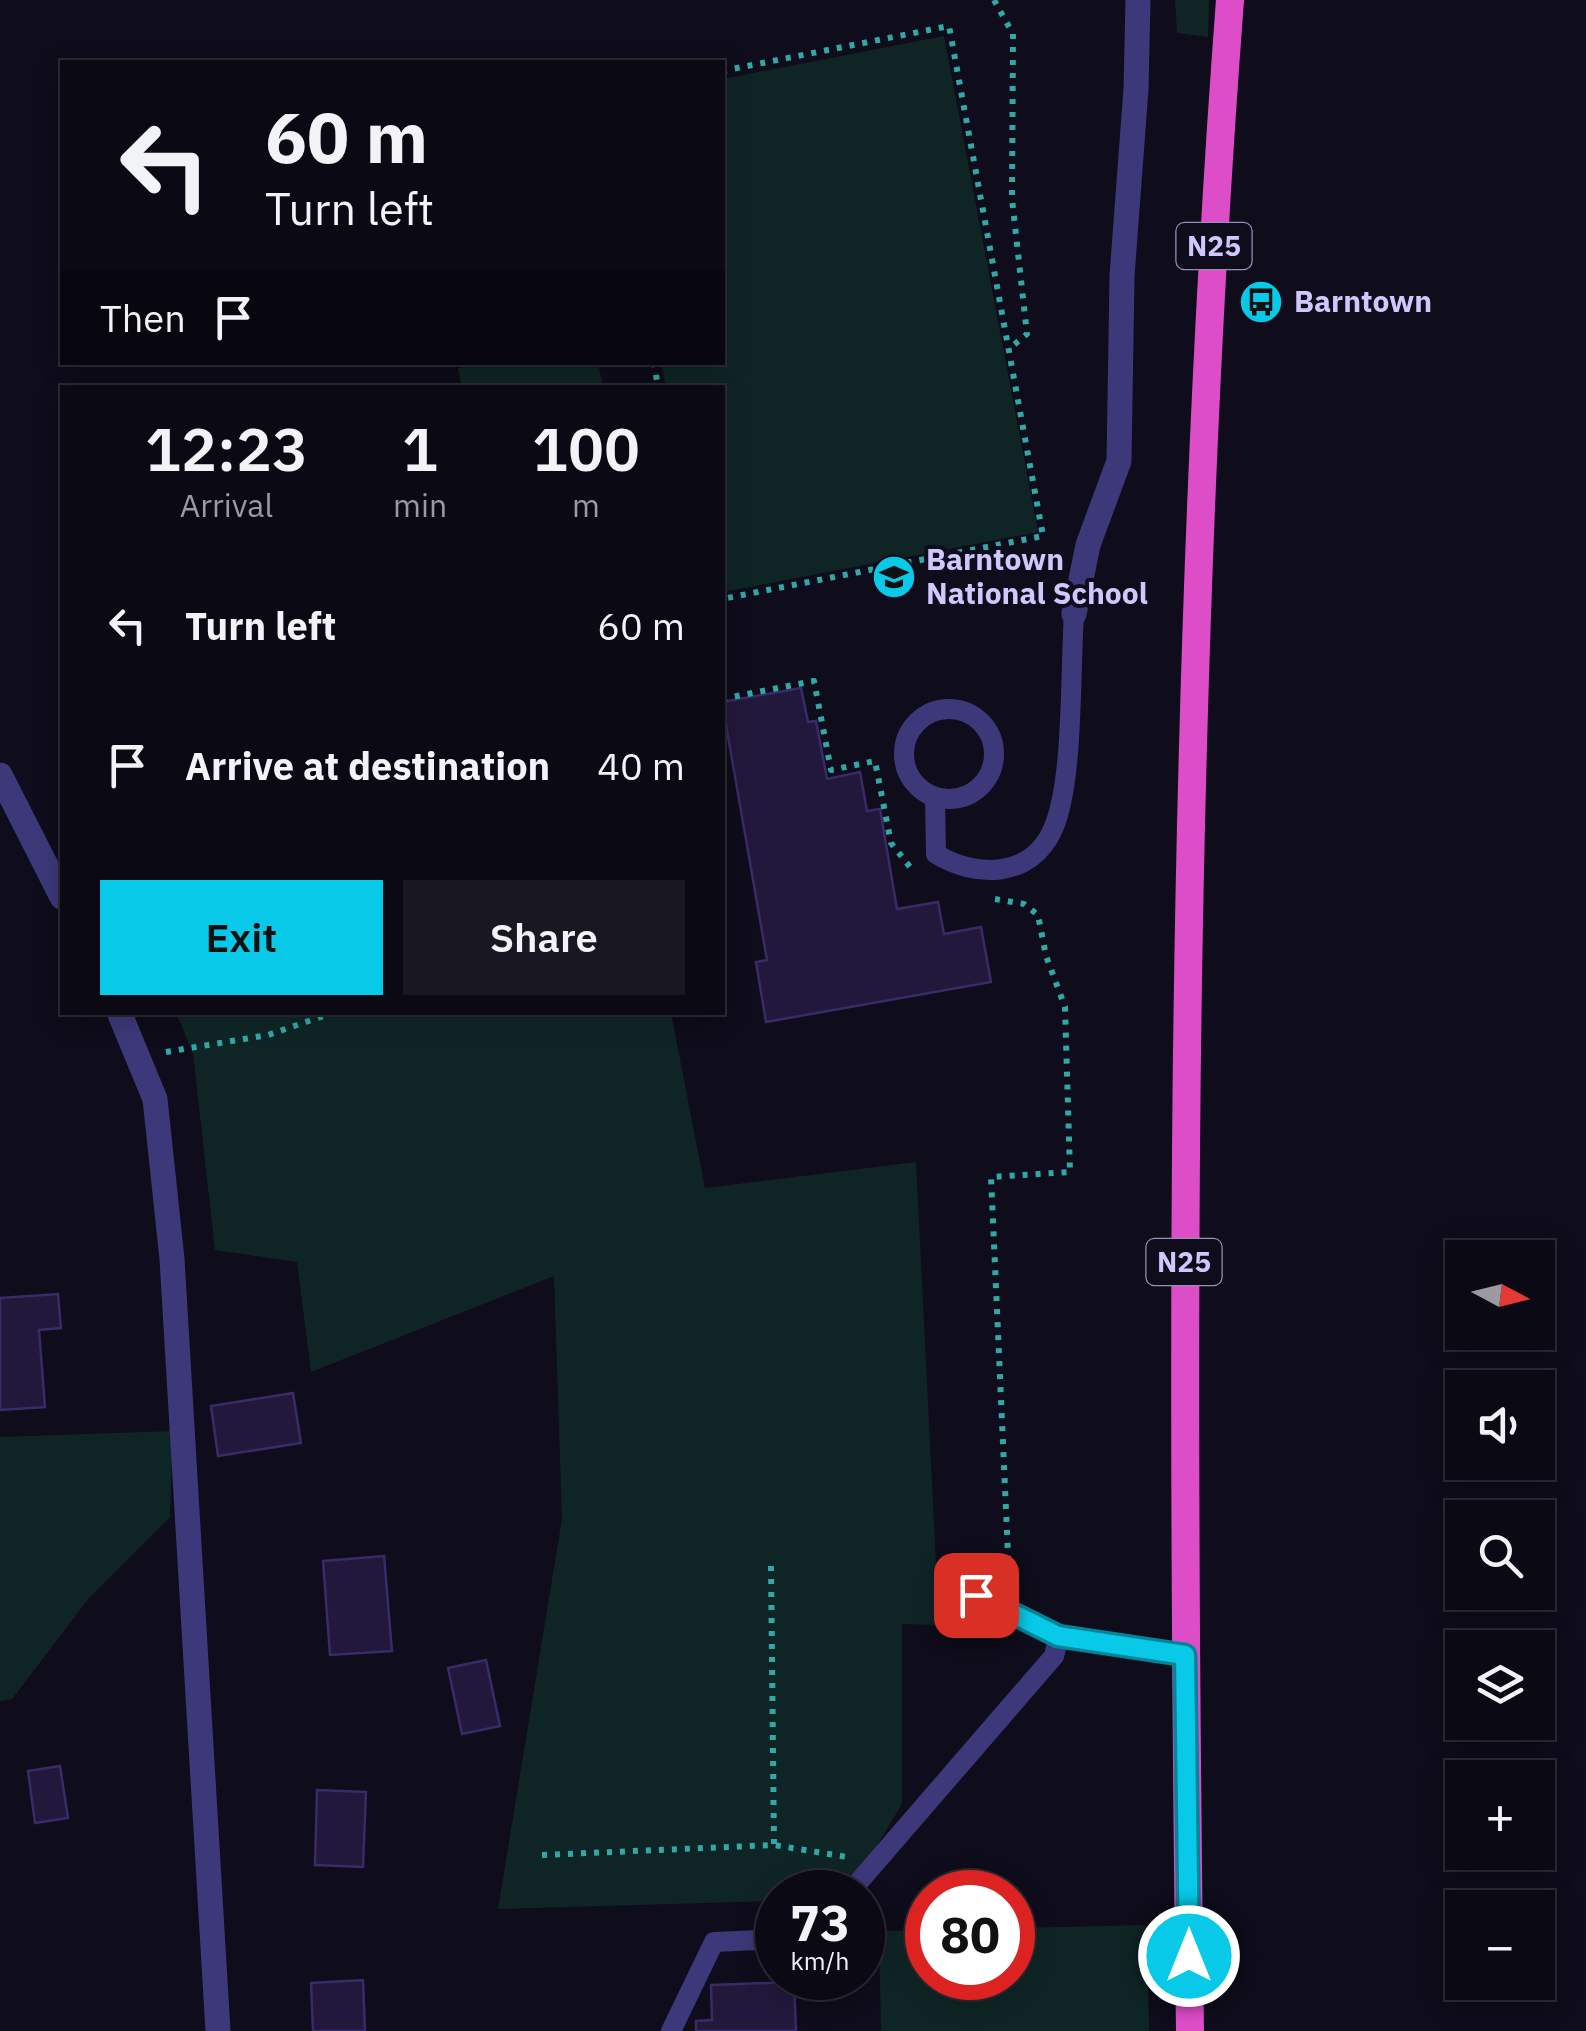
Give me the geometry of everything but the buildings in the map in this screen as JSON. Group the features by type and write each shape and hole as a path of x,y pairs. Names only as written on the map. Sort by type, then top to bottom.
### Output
{"highway":[{"name":"N25","path":"1190,2031 1184,1262 1195,700 1218,154 1230,0"}],"street":[{"path":"1074,614 1088,545 1119,461 1122,276 1136,89 1138,0"},
{"path":"0,775 60,893"},
{"path":"120,1015 141,1056 155,1099 172,1259 218,2031"}],"lane":[{"path":"935,798 936,854 960,868 1001,872 1034,856 1053,829 1063,780 1074,614"},
{"path":"952,708 967,712 989,732 994,762 988,777 965,797 935,798 912,781 906,768 905,740 922,716 952,708"},
{"path":"976,1595 1058,1636 1185,1655"},
{"path":"867,1870 1054,1656 1058,1636"},
{"path":"671,2031 714,1942 755,1940"}],"path":[{"path":"994,0 1013,34 1012,199 1027,334 1009,349"},
{"path":"725,70 950,26 1043,536 725,598"},
{"path":"725,698 814,681 831,770 875,761 891,844 903,863 921,878 936,854"},
{"path":"976,1595 1009,1577 991,1177 1070,1172 1066,1007 1046,956 1038,915 1024,904 992,898"},
{"path":"141,1056 268,1035 326,1015"},
{"path":"771,1566 774,1845"},
{"path":"542,1855 774,1845 873,1862"}],"green space":[{"path":"1175,0 1209,0 1208,37 1177,33"},
{"path":"944,36 1038,532 725,592 725,385 666,385 661,365 725,365 725,79"},
{"path":"598,365 603,385 462,385 458,368"},
{"path":"177,1015 671,1015 705,1188 916,1162 939,1625 902,1624 902,1804 862,1870 755,1870 755,1902 498,1909 562,1519 554,1276 311,1372 297,1262 215,1250 193,1053"},
{"path":"173,1431 170,1517 89,1598 12,1699 0,1701 0,1437"},
{"path":"1147,1925 1149,2031 881,2031 885,1931 905,1930 905,2000 1035,2000 1035,1928"}],"place":[{"name":"Barntown","path":"1261,302"},
{"name":"Barntown National School","path":"894,577"}],"route":[{"path":"976,1595 1058,1636 1185,1655 1189,1956"}]}
